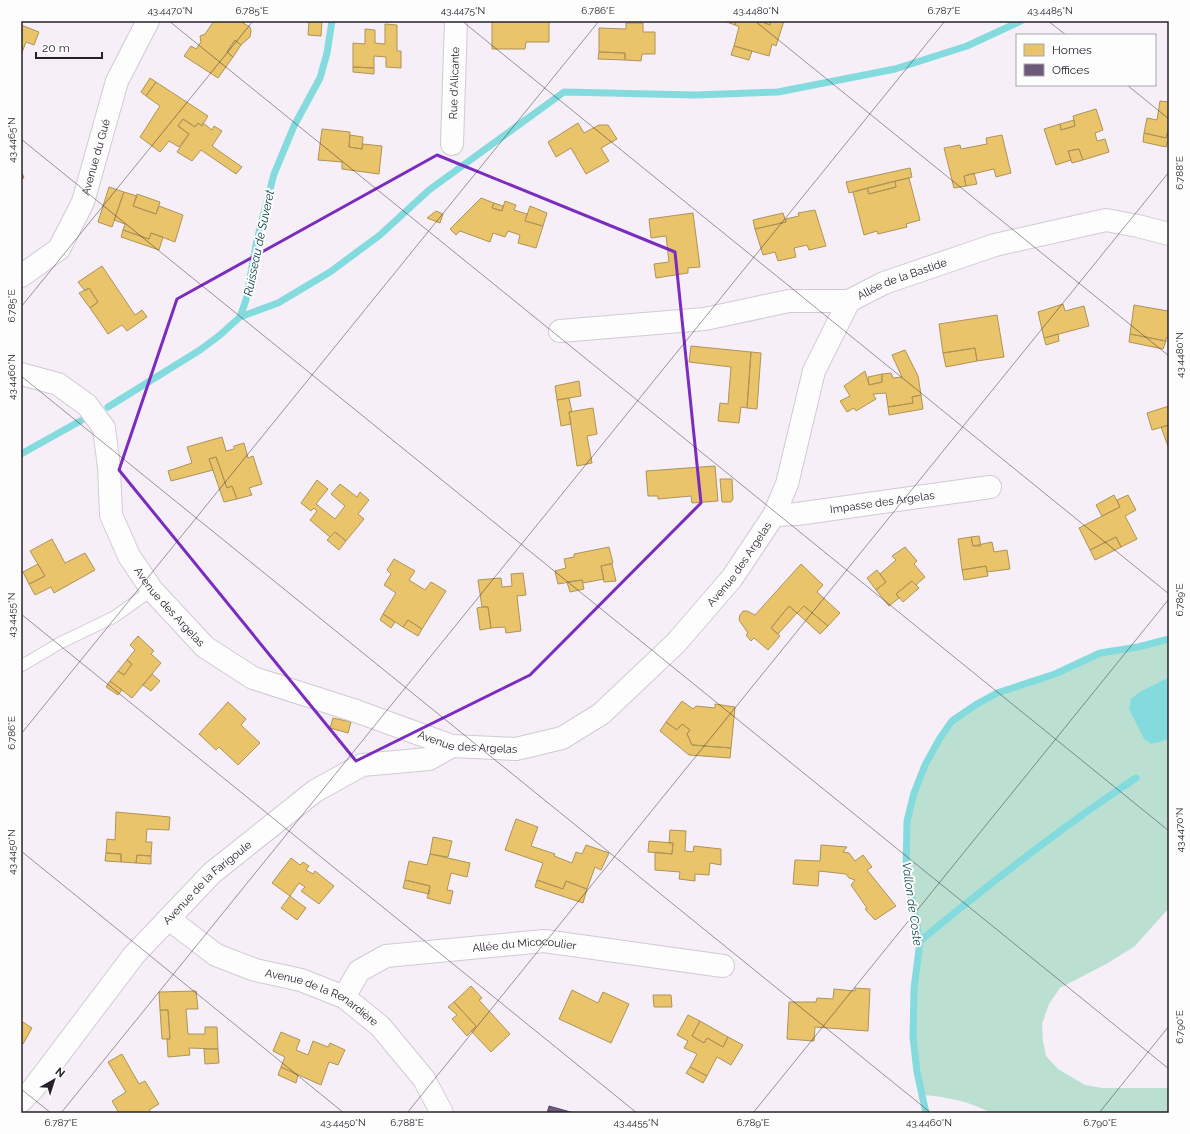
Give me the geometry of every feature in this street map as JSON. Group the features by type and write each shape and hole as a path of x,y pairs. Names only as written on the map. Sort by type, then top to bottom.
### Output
{"street":[{"name":"Avenue du Gué","path":"21,276 59,249 83,202 118,81 148,21"},
{"name":"Rue d'Alicante","path":"452,144 456,21"},
{"name":"Allée de la Bastide","path":"560,330 705,319 789,301 849,301 884,283 995,245 1106,220 1169,234"},
{"name":"Avenue des Argelas","path":"21,374 58,384 87,405 104,428 109,467 111,515 129,556 152,590 204,647 253,678 356,711 452,746 516,749 562,738 601,714 676,643 732,578 774,515 787,484 814,371 849,301"},
{"name":"Impasse des Argelas","path":"774,515 797,514 990,487"},
{"name":"Avenue de la Farigoule","path":"21,1101 32,1090 134,955 212,873 315,791 362,765 429,759 452,746"},
{"name":"Avenue de la Renardière","path":"169,919 216,955 255,970 300,980 344,997 380,1026 424,1080 442,1113"},
{"name":"Allée du Micocoulier","path":"344,997 359,971 386,956 537,942 552,942 723,966"}],"lane":[{"path":"21,666 60,643 114,617 152,590"}],"highlighted area":[{"path":"437,155 675,252 701,503 530,675 356,761 119,470 177,299"}],"green space":[{"path":"1169,639 1169,908 1135,946 1108,963 1060,988 1049,1004 1042,1024 1046,1056 1058,1069 1085,1085 1102,1088 1169,1088 1169,1113 991,1113 974,1105 958,1100 923,1095 913,1037 914,989 920,941 906,869 906,842 907,821 914,793 925,765 940,738 952,721 977,704 997,693 1055,674 1100,653 1138,647"}],"water":[{"path":"1169,677 1169,739 1151,744 1144,739 1129,709 1131,699 1138,693"}],"building: Homes":[{"path":"214,21 245,21 243,23 250,27 251,31 250,37 241,45 235,40 227,52 233,57 218,78 184,56 191,46 196,49 201,42 200,36 205,34"},
{"path":"309,21 322,21 321,36 308,35"},
{"path":"492,21 549,21 549,42 526,42 525,49 492,49"},
{"path":"724,21 736,21 735,25"},
{"path":"736,21 760,21 770,25 771,21 784,21 776,46 772,44 769,56 734,46 739,27 735,25"},
{"path":"760,21 771,21 770,25"},
{"path":"626,23 643,23 643,32 655,32 655,54 642,54 641,61 625,60 625,53 599,52 599,28 626,29"},
{"path":"385,24 397,25 397,51 401,51 401,68 386,67 386,57 374,56 374,68 353,67 353,43 365,44 365,29 375,30 375,43 385,44"},
{"path":"21,25 39,32 34,45 26,42 21,55"},
{"path":"235,40 241,45 233,57 227,52"},
{"path":"734,46 752,51 749,60 731,55"},
{"path":"599,52 625,53 625,60 598,59"},
{"path":"353,67 374,68 374,74 353,72"},
{"path":"150,78 156,82 146,96 141,92"},
{"path":"156,82 208,116 202,126 198,123 195,127 183,119 178,126 189,134 179,147 169,141 160,152 140,137 160,106 146,96"},
{"path":"1160,101 1169,102 1169,127 1166,138 1144,133 1147,118 1157,120"},
{"path":"1096,109 1103,130 1095,133 1097,141 1105,139 1109,152 1083,160 1079,149 1068,151 1071,160 1056,165 1044,129 1060,124 1061,130 1075,126 1073,116"},
{"path":"183,119 195,127 198,123 202,126 203,123 212,130 214,126 222,131 212,146 242,167 236,174 201,150 192,161 177,152 189,134 178,126"},
{"path":"1074,120 1075,126 1061,130 1060,124"},
{"path":"578,123 584,133 599,125 608,125 617,139 601,148 609,161 586,174 571,148 556,157 548,142"},
{"path":"1169,127 1169,143 1167,142 1166,147 1143,142 1144,133 1166,138"},
{"path":"322,129 350,132 349,147 362,149 363,144 382,146 379,174 342,169 342,162 318,160"},
{"path":"350,135 363,137 362,149 349,147"},
{"path":"1002,135 1011,173 996,177 994,169 964,176 966,186 954,188 944,148 960,145 961,149 987,144 986,138"},
{"path":"1079,149 1083,160 1072,163 1068,151"},
{"path":"910,168 912,177 849,193 846,182"},
{"path":"21,170 24,178 21,179"},
{"path":"974,173 977,184 966,186 964,176"},
{"path":"909,178 920,220 906,224 907,227 878,234 877,231 864,235 853,192 867,188 869,194 896,187 895,181"},
{"path":"895,181 896,187 869,194 867,188"},
{"path":"109,187 124,192 112,227 98,222"},
{"path":"124,192 137,196 133,206 156,214 159,206 183,215 175,242 151,233 149,239 123,230 125,224 114,220"},
{"path":"137,194 160,202 156,214 133,206"},
{"path":"481,198 494,203 492,208 502,211 505,201 516,205 514,210 527,214 525,221 543,226 536,248 518,243 520,235 508,231 505,237 493,233 490,242 460,231 456,235 450,229"},
{"path":"494,203 503,206 502,211 492,208"},
{"path":"530,206 547,213 543,226 525,221"},
{"path":"815,210 826,246 809,250 807,245 794,248 796,257 778,261 775,252 763,255 755,229 786,222 786,219 799,216 798,213"},
{"path":"436,211 443,214 440,223 427,218"},
{"path":"693,213 700,267 688,268 688,273 656,278 654,264 669,262 666,236 651,238 649,219"},
{"path":"783,213 786,222 755,229 753,220"},
{"path":"123,230 149,239 151,233 163,237 159,250 121,237"},
{"path":"102,266 135,315 142,310 147,317 127,331 122,325 108,334 90,308 98,302 89,288 85,291 78,282"},
{"path":"89,288 98,302 90,308 79,293"},
{"path":"1063,304 1065,311 1084,306 1089,326 1044,338 1038,312"},
{"path":"1134,305 1168,311 1169,338 1166,338 1166,341 1130,334"},
{"path":"997,315 1004,357 977,361 975,348 943,353 939,324"},
{"path":"1058,334 1059,341 1046,345 1044,338"},
{"path":"1130,334 1166,341 1163,349 1129,342"},
{"path":"691,346 751,352 747,408 741,407 739,423 718,421 720,403 728,404 731,367 689,362"},
{"path":"975,348 977,361 946,367 943,353"},
{"path":"905,350 918,376 921,395 912,397 913,403 888,407 886,393 873,394 876,399 856,411 854,408 847,412 840,401 850,396 844,386 865,371 869,385 882,382 882,374 891,373 893,378 902,377 892,355"},
{"path":"751,352 761,353 757,409 747,408"},
{"path":"882,374 882,382 869,385 868,377"},
{"path":"579,381 581,396 557,400 555,386"},
{"path":"921,395 923,409 889,415 888,407 913,403 912,397"},
{"path":"569,398 572,412 569,412 571,424 561,426 557,400"},
{"path":"1169,406 1169,425 1152,430 1147,413"},
{"path":"593,408 597,434 587,436 592,463 577,466 569,412"},
{"path":"1169,425 1169,449 1161,427"},
{"path":"222,437 226,451 234,449 234,446 244,443 248,458 253,456 262,484 249,488 252,495 237,499 232,486 227,488 216,457 209,459 213,470 171,481 168,471 192,463 187,447"},
{"path":"216,457 227,488 232,486 237,499 224,502 209,459"},
{"path":"715,466 718,501 692,503 691,496 658,499 658,496 648,496 646,471"},
{"path":"720,479 732,479 733,499 731,502 722,502"},
{"path":"317,480 328,489 316,504 335,519 345,506 331,494 340,484 357,497 360,492 369,500 358,514 364,519 346,541 335,532 330,537 310,520 317,511 314,508 311,511 301,503"},
{"path":"1114,495 1120,507 1102,516 1096,505"},
{"path":"1128,495 1136,510 1125,516 1137,539 1121,547 1116,537 1090,550 1079,528 1120,507 1117,500"},
{"path":"335,532 346,541 339,550 327,540"},
{"path":"979,536 981,546 973,546 971,537"},
{"path":"971,537 973,546 992,542 994,552 1007,550 1010,569 987,572 986,566 962,570 958,539"},
{"path":"1116,537 1121,547 1095,560 1090,550"},
{"path":"52,539 65,563 85,553 95,570 54,593 51,587 35,595 29,584 45,576 30,551"},
{"path":"609,547 613,563 601,566 604,579 583,583 582,580 558,584 555,571 566,568 564,559 574,557 574,554"},
{"path":"905,547 917,561 914,564 925,577 916,585 912,581 896,594 899,598 889,606 876,590 886,582 880,574 896,560 892,556"},
{"path":"394,559 415,571 409,580 425,590 431,582 446,591 422,629 408,620 403,627 383,614 396,593 384,585 391,574 387,570"},
{"path":"38,564 45,576 29,584 23,572"},
{"path":"612,564 616,581 604,582 601,566"},
{"path":"801,564 823,585 817,592 840,613 828,626 804,606 797,613 789,606 771,628 780,636 768,650 754,638 751,641 746,635 748,633 739,620 740,615 743,611 747,611 755,615"},
{"path":"986,566 988,576 964,580 962,570"},
{"path":"877,570 886,582 876,590 867,578"},
{"path":"523,573 526,595 517,596 521,631 506,633 505,627 491,628 488,607 482,607 478,580 501,578 502,587 512,586 511,574"},
{"path":"582,580 584,589 570,592 567,582"},
{"path":"912,581 919,588 903,602 896,594"},
{"path":"789,606 797,613 778,634 771,628"},
{"path":"804,606 828,626 820,634 797,613"},
{"path":"488,607 491,628 480,630 477,608"},
{"path":"383,614 395,622 391,628 380,620"},
{"path":"408,620 422,629 418,636 403,627"},
{"path":"138,636 154,651 151,654 161,663 132,698 110,681 118,671 124,675 132,664 127,660 135,650 130,645"},
{"path":"127,660 132,664 124,675 118,671"},
{"path":"152,674 160,681 151,691 143,685"},
{"path":"110,681 122,690 118,695 106,687"},
{"path":"682,701 693,709 696,706 715,708 715,704 735,707 731,748 692,745 687,734 690,730 682,724 677,730 666,722"},
{"path":"228,702 246,719 241,725 260,743 238,765 219,747 216,750 199,734"},
{"path":"333,718 351,722 348,733 330,728"},
{"path":"666,722 677,730 682,724 690,730 687,734 692,745 731,748 730,758 689,755 660,731"},
{"path":"116,812 170,817 169,830 147,829 146,842 152,842 151,856 137,855 136,863 121,862 121,854 106,853 107,839 115,840"},
{"path":"516,819 538,827 531,846 555,854 554,856 572,863 576,852 582,854 586,845 609,853 601,870 595,867 587,889 566,881 563,889 537,880 543,863 505,850"},
{"path":"670,830 686,831 685,851 693,852 694,846 721,849 721,865 710,863 709,875 695,874 695,881 679,879 680,872 655,870 655,852 672,854 673,843 669,843"},
{"path":"433,837 452,841 448,857 430,854"},
{"path":"649,841 673,843 672,854 648,852"},
{"path":"821,845 847,847 843,852 849,853 855,861 863,855 872,867 867,870 896,906 875,920 865,909 867,908 851,885 855,880 849,878 846,874 819,871 818,886 793,884 795,860 820,861"},
{"path":"106,853 121,854 121,862 105,861"},
{"path":"430,854 470,863 467,877 451,873 447,890 453,891 450,904 427,898 430,886 405,880 409,861 427,865"},
{"path":"137,855 151,856 151,864 136,863"},
{"path":"291,858 300,865 303,862 309,866 306,870 313,874 315,871 334,886 319,904 301,891 305,887 299,883 290,896 272,883"},
{"path":"405,880 430,886 429,894 403,888"},
{"path":"537,880 563,889 566,881 587,889 583,903 535,887"},
{"path":"290,896 306,908 297,920 281,908"},
{"path":"471,986 482,998 479,1000 510,1034 491,1052 471,1031 476,1026 454,1002"},
{"path":"855,988 870,989 868,1031 815,1027 814,1041 787,1039 789,1002 816,1002 817,998 833,999 834,989 855,991"},
{"path":"572,990 598,1003 603,992 629,1004 611,1043 559,1019"},
{"path":"196,991 198,1009 186,1009 188,1034 205,1034 205,1027 217,1027 218,1049 189,1048 190,1055 168,1057 167,1039 170,1039 168,1010 160,1010 159,992"},
{"path":"653,995 671,995 672,1007 654,1007"},
{"path":"454,1002 476,1026 467,1036 452,1019 457,1015 448,1007"},
{"path":"160,1010 168,1010 170,1039 162,1039"},
{"path":"688,1015 700,1021 692,1036 704,1043 707,1038 723,1047 728,1037 743,1045 731,1065 717,1057 707,1076 690,1067 697,1054 684,1048 688,1041 677,1035"},
{"path":"700,1021 728,1037 723,1047 707,1038 704,1043 692,1036"},
{"path":"23,1022 32,1028 23,1044 21,1043 21,1028"},
{"path":"281,1032 300,1040 296,1050 308,1055 313,1041 328,1047 330,1043 345,1050 338,1065 329,1062 321,1085 281,1067 285,1057 273,1051"},
{"path":"204,1049 218,1049 219,1063 205,1064"},
{"path":"122,1054 139,1084 145,1081 159,1104 149,1110 151,1113 119,1113 112,1101 126,1092 108,1062"},
{"path":"281,1067 298,1075 296,1083 278,1075"},
{"path":"690,1067 707,1076 703,1083 686,1073"}],"building: Offices":[{"path":"549,1106 574,1113 547,1113"}],"waterway":[{"name":"Ruisseau de Suveret","path":"108,407 200,350 240,317 246,300 257,240 274,174 294,126 320,78 327,53 332,21"},
{"path":"240,317 278,303 330,272 380,235 429,190 564,92 695,95 778,92 895,69 967,46 1021,21"},
{"name":"Ruisseau de Suveret","path":"21,454 82,420"},
{"name":"Vallon de Coste","path":"926,1113 917,1072 913,1037 914,989 920,941 906,869 907,821 914,793 925,765 940,738 952,721 977,704 997,693 1055,674 1100,653 1138,647 1169,639"},
{"path":"920,941 1025,857 1136,778"}]}
